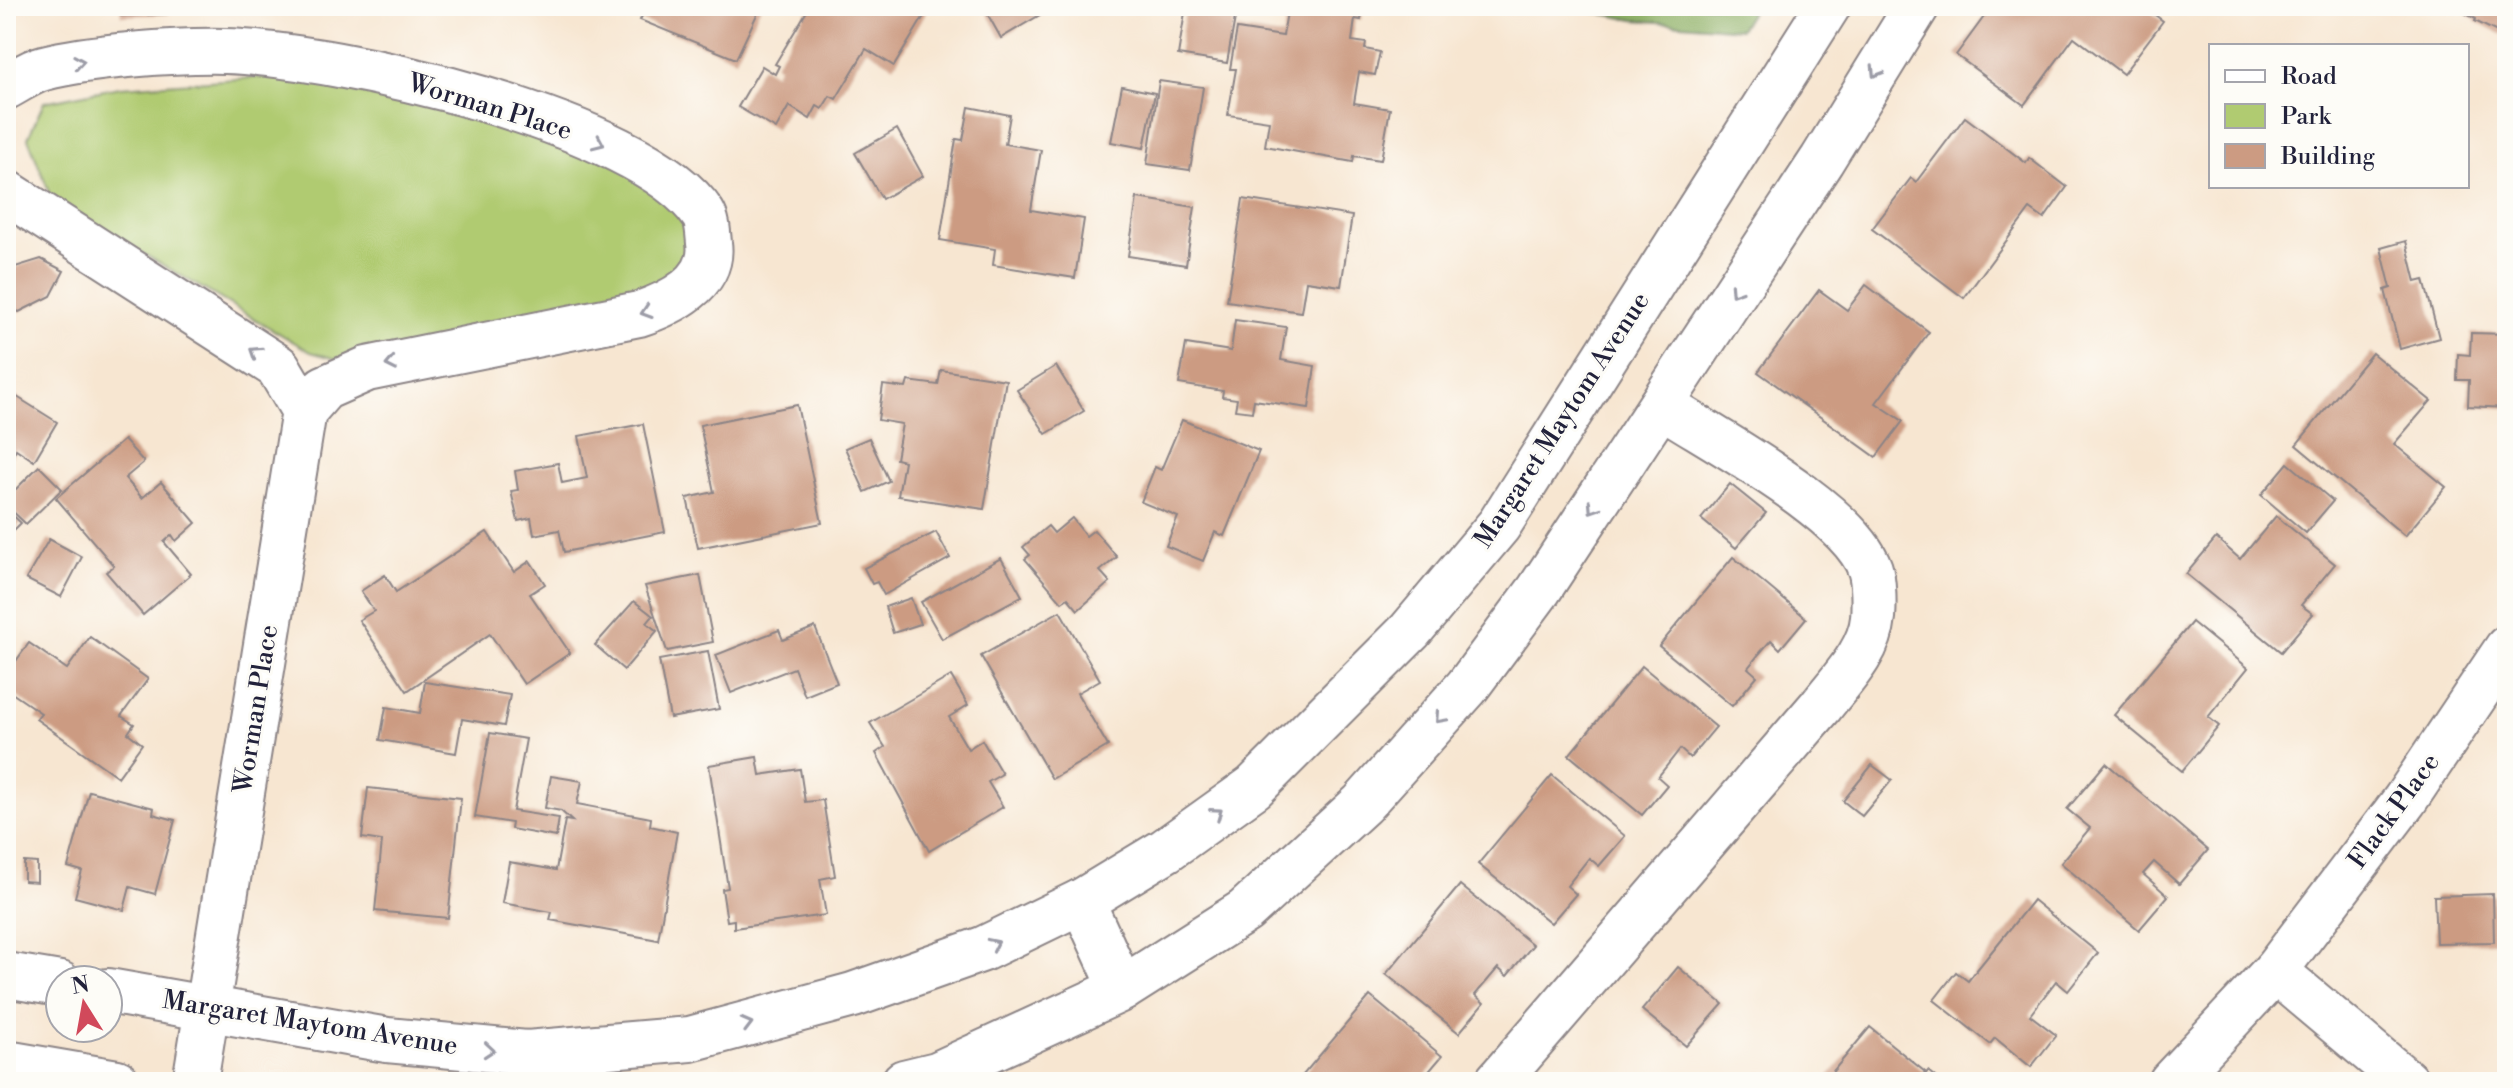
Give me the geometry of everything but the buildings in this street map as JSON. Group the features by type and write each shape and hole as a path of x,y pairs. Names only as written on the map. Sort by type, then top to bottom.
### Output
{"street":[{"name":"Margaret Maytom Avenue","path":"124,994 387,1040 527,1053 690,1039 896,980 983,949 1082,901 1166,850 1254,787 1410,631 1450,584 1499,525 1828,6"},
{"path":"904,1082 937,1074 1122,989 1245,911 1362,804 1467,687 1539,590 1917,6"},
{"name":"Worman Place","path":"6,87 41,68 92,60 225,51 337,65 448,88 544,118 649,165 685,193 705,216 710,252 696,285 670,303 639,314 367,369 324,388 304,411 195,1082"},
{"path":"6,192 278,367 304,411"},
{"path":"1497,1082 1637,923 1860,656 1873,619 1870,569 1825,514 1755,463 1661,405"},
{"name":"Flack Place","path":"2171,1082 2275,971 2405,800 2507,648"},
{"path":"1082,901 1122,989"},
{"path":"2275,971 2407,1082"},
{"path":"6,975 44,981"},
{"path":"6,1063 117,1082"}],"green space":[{"path":"1560,6 1755,6 1740,29 1634,20"},
{"path":"310,74 409,87 682,188 698,226 677,297 379,371 311,352 52,200 28,138 44,102 120,87"}]}
